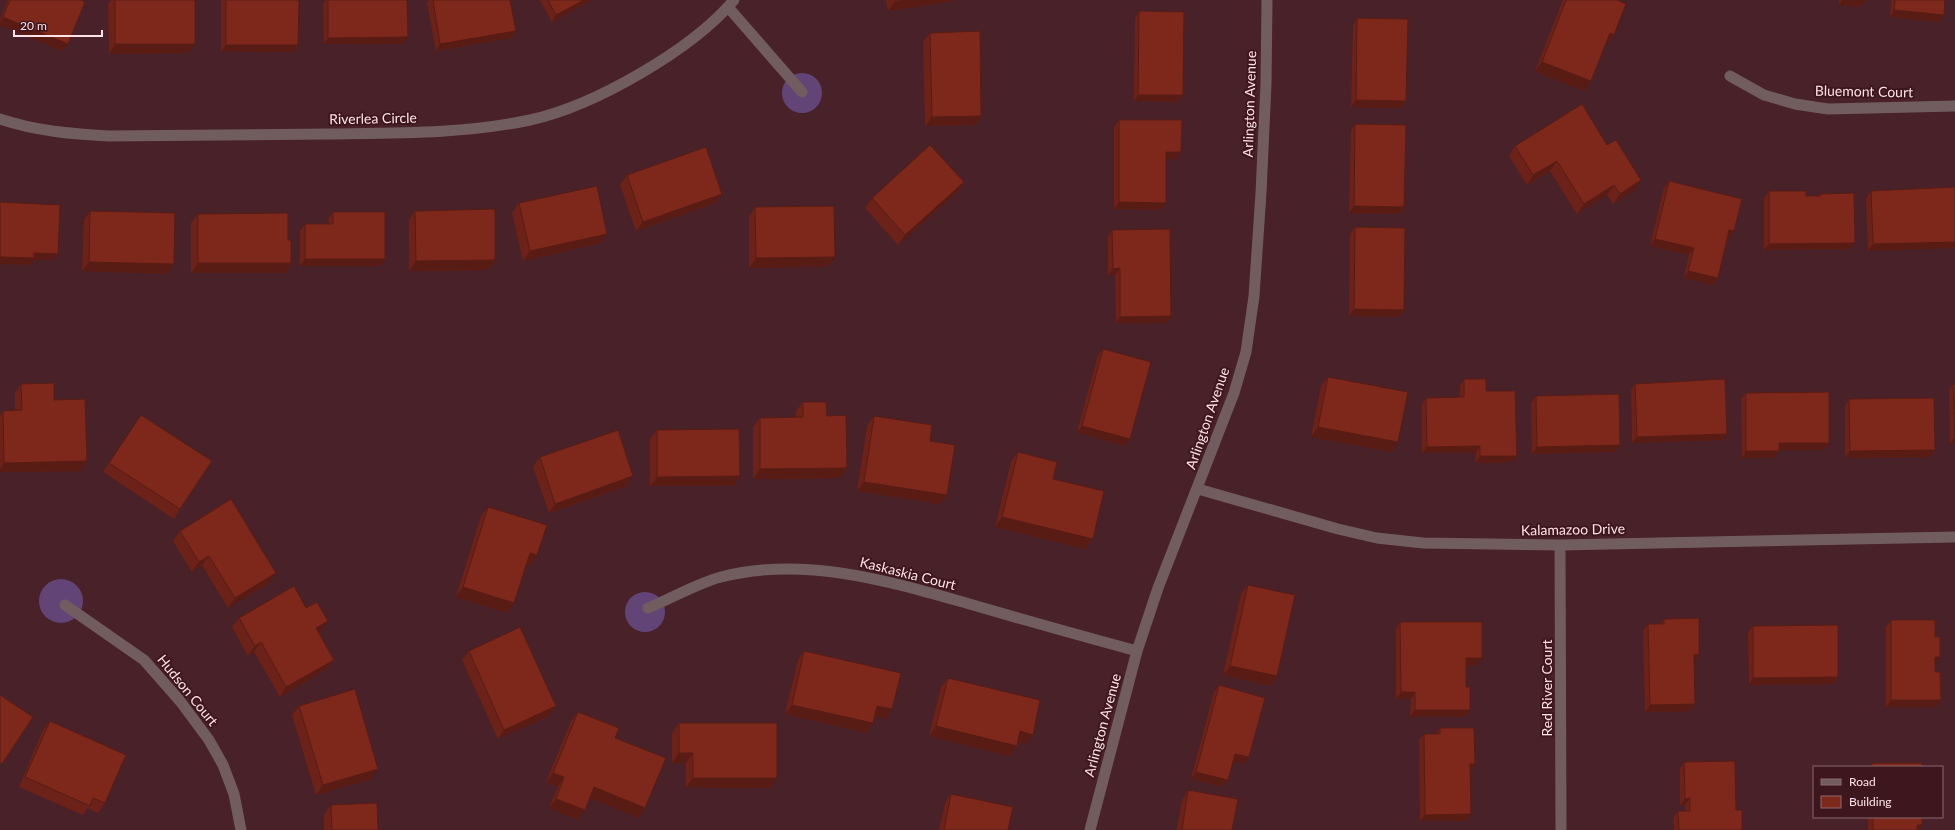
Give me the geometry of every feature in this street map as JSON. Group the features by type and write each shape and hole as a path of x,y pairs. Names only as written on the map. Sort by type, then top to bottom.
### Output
{"street":[{"name":"Arlington Avenue","path":"1090,830 1137,651 1158,588 1198,490 1234,393 1248,338 1254,296 1261,193 1266,84 1267,0"},
{"name":"Riverlea Circle","path":"0,119 19,126 62,133 109,136 413,133 483,128 532,120 591,99 647,69 693,40 731,3"},
{"path":"731,3 802,92"},
{"name":"Bluemont Court","path":"1730,76 1764,95 1795,104 1828,109 1955,106"},
{"name":"Kalamazoo Drive","path":"1198,490 1377,538 1444,544 1560,545 1955,537"},
{"name":"Red River Court","path":"1560,545 1561,830"},
{"name":"Kaskaskia Court","path":"648,608 720,577 755,571 786,569 826,570 875,578 1137,651"},
{"name":"Hudson Court","path":"65,606 144,660 180,701 209,740 223,765 234,794 241,830"}],"shaded area":[{"path":"806,73 813,76 819,82 822,93 821,101 813,110 806,113 798,113 791,110 783,101 782,89 785,82 794,74"},
{"path":"61,579 73,583 79,589 83,601 79,613 73,619 61,623 49,619 43,613 39,601 43,589 49,583"},
{"path":"649,592 656,595 662,601 665,612 664,620 656,629 649,632 641,632 634,629 626,620 625,608 628,601 637,593"}],"building":[{"path":"10,0 81,0 85,2 68,44 3,17"},
{"path":"115,0 195,0 195,44 115,44"},
{"path":"226,0 299,0 298,45 226,45"},
{"path":"328,0 407,0 408,37 328,38"},
{"path":"433,0 510,0 516,31 440,44"},
{"path":"548,0 584,0 556,15"},
{"path":"1566,0 1617,0 1626,4 1614,35 1610,33 1591,81 1542,62"},
{"path":"1895,0 1945,0 1944,15 1894,10"},
{"path":"1139,11 1184,12 1183,95 1138,95"},
{"path":"1357,18 1408,19 1406,101 1356,100"},
{"path":"980,31 981,116 932,117 930,33"},
{"path":"1582,104 1607,145 1616,140 1641,180 1620,194 1614,185 1584,204 1557,161 1533,175 1515,146"},
{"path":"1119,120 1182,120 1181,152 1166,152 1166,203 1119,202"},
{"path":"1355,124 1406,125 1404,207 1354,206"},
{"path":"930,145 964,182 905,235 872,198"},
{"path":"706,147 722,194 643,222 627,175"},
{"path":"1669,181 1742,199 1734,231 1729,230 1718,278 1688,271 1694,248 1655,239"},
{"path":"597,186 607,234 530,251 519,203"},
{"path":"1955,187 1955,242 1873,244 1871,191"},
{"path":"1769,191 1806,191 1806,196 1854,193 1855,243 1769,244"},
{"path":"0,202 60,205 58,254 34,253 34,258 0,257"},
{"path":"834,206 835,257 756,258 755,207"},
{"path":"495,209 495,260 416,261 415,211"},
{"path":"90,211 175,213 174,264 89,262"},
{"path":"333,212 385,212 385,259 305,259 305,224 333,224"},
{"path":"288,213 288,240 291,240 291,263 198,263 198,214"},
{"path":"1355,227 1405,228 1404,310 1354,309"},
{"path":"1170,229 1171,316 1120,317 1120,268 1113,269 1112,230"},
{"path":"1103,349 1151,362 1130,439 1082,426"},
{"path":"1328,377 1408,392 1398,442 1318,427"},
{"path":"1464,379 1486,379 1486,391 1515,391 1517,456 1480,456 1480,446 1427,447 1426,398 1464,397"},
{"path":"1725,379 1727,434 1637,437 1635,384"},
{"path":"54,383 54,400 85,399 87,461 4,463 3,411 22,410 21,384"},
{"path":"1953,384 1955,384 1955,437"},
{"path":"1829,392 1829,443 1779,443 1779,451 1746,451 1746,393"},
{"path":"1619,394 1620,445 1537,447 1536,396"},
{"path":"1934,398 1935,450 1850,451 1849,399"},
{"path":"803,402 826,402 827,416 846,415 847,468 760,469 760,418 803,417"},
{"path":"141,415 212,461 180,509 109,463"},
{"path":"874,416 932,425 930,441 955,445 947,495 864,482"},
{"path":"739,429 740,476 657,477 657,430"},
{"path":"618,430 633,476 555,504 540,457"},
{"path":"1018,452 1057,462 1053,479 1104,491 1093,539 1002,517"},
{"path":"231,499 276,573 235,598 209,556 199,562 180,531"},
{"path":"488,507 547,525 537,555 530,553 514,603 463,587"},
{"path":"1248,585 1295,595 1277,676 1230,666"},
{"path":"294,586 306,608 317,602 328,621 316,628 334,660 286,687 261,642 255,646 239,618"},
{"path":"1699,618 1699,654 1694,655 1695,704 1650,705 1648,624 1664,624 1664,619"},
{"path":"1891,620 1935,620 1935,637 1940,637 1940,657 1935,657 1935,672 1940,672 1941,700 1891,700"},
{"path":"1400,622 1482,622 1482,658 1466,658 1466,687 1470,687 1470,710 1415,710 1415,692 1401,692"},
{"path":"1838,625 1838,677 1753,678 1753,626"},
{"path":"520,627 556,706 504,730 469,651"},
{"path":"804,651 901,673 892,709 877,706 873,723 792,705"},
{"path":"948,678 1040,700 1033,735 1020,731 1017,746 936,726"},
{"path":"1219,685 1265,698 1249,757 1235,754 1228,780 1196,772"},
{"path":"355,689 378,769 323,785 299,706"},
{"path":"0,695 33,717 2,764 0,763"},
{"path":"578,712 619,728 615,738 666,758 645,808 594,787 585,810 556,799 564,777 553,773"},
{"path":"50,721 126,755 105,803 93,798 90,806 25,777"},
{"path":"679,723 777,723 777,778 693,778 693,753 679,753"},
{"path":"1440,728 1474,728 1475,764 1470,764 1471,814 1425,815 1424,734 1440,734"},
{"path":"1735,761 1736,810 1742,810 1742,830 1679,830 1678,811 1690,811 1690,798 1685,799 1684,762"},
{"path":"1872,763 1922,763 1922,766 1872,766"},
{"path":"1188,790 1238,799 1232,830 1182,830"},
{"path":"951,794 1013,807 1008,830 944,830"},
{"path":"377,803 378,830 332,830 331,805"},
{"path":"1873,818 1922,818 1922,825 1917,825 1917,830 1873,830"}]}
